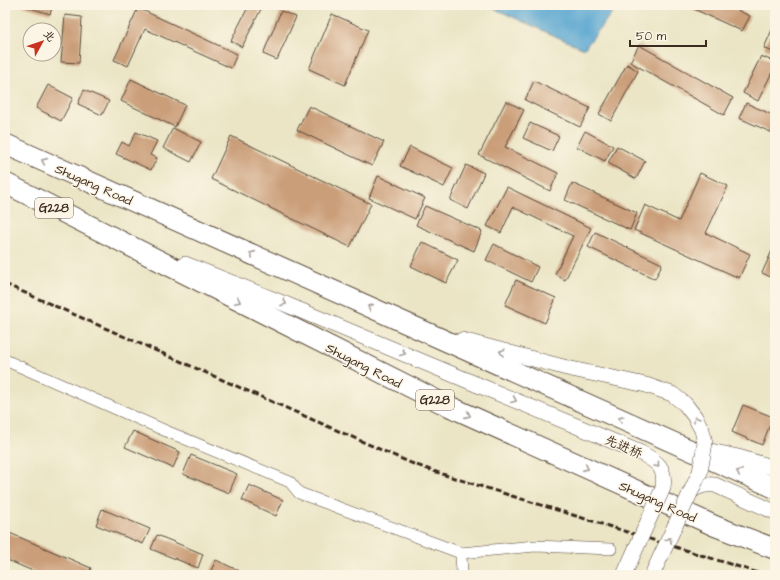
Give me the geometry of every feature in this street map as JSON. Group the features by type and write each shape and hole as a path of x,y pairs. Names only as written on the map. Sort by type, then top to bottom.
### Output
{"highway":[{"name":"Shugang Road","path":"5,144 775,488"},
{"name":"Shugang Road","path":"5,183 442,403 714,526 775,549"}],"main road":[{"name":"先进桥","path":"104,233 285,304 642,453 658,464 664,480 662,488 624,575"},
{"path":"406,323 507,353 660,389 672,394 685,404 695,416 702,430 705,443 703,459 700,472 652,575"},
{"path":"676,444 738,457 775,468"},
{"path":"690,492 697,487 706,484 715,485 775,512"},
{"path":"714,526 775,555"}],"street":[{"path":"5,360 166,431 290,482 299,493 461,553 535,546 611,549"},
{"path":"461,553 462,575"}],"water":[{"path":"486,5 618,5 584,49"}],"building":[{"path":"20,5 53,5 50,14"},
{"path":"249,5 263,5 242,47 231,41"},
{"path":"685,5 726,5 750,16 742,31"},
{"path":"138,8 237,54 231,68 145,29 128,66 114,60"},
{"path":"281,11 296,17 277,60 263,54"},
{"path":"332,14 368,30 345,85 309,69"},
{"path":"65,15 82,17 79,63 61,62"},
{"path":"775,23 775,53 764,48"},
{"path":"639,45 733,98 724,115 630,62"},
{"path":"761,56 775,62 775,66 758,101 743,93"},
{"path":"627,64 638,71 611,121 599,114"},
{"path":"131,79 185,105 175,127 121,101"},
{"path":"534,81 590,108 580,127 525,100"},
{"path":"48,85 73,98 61,121 36,108"},
{"path":"84,90 109,101 102,115 78,104"},
{"path":"506,101 524,110 505,147 558,173 550,191 479,155"},
{"path":"746,103 775,116 775,134 739,118"},
{"path":"309,106 384,142 372,166 297,130"},
{"path":"530,123 559,136 552,151 523,138"},
{"path":"173,128 201,142 191,162 163,148"},
{"path":"585,131 613,146 605,161 577,147"},
{"path":"136,132 157,141 150,155 157,158 151,170 116,154 122,142 129,146"},
{"path":"231,136 371,204 350,247 211,179"},
{"path":"617,146 645,161 636,179 608,163"},
{"path":"410,147 453,168 444,187 400,166"},
{"path":"466,165 484,173 468,209 450,200"},
{"path":"700,173 728,186 706,233 750,254 739,278 634,230 645,205 679,221"},
{"path":"378,176 425,198 415,219 369,198"},
{"path":"572,183 637,213 630,230 565,200"},
{"path":"507,187 591,228 565,280 555,274 573,236 513,207 501,233 487,226"},
{"path":"425,206 482,231 474,251 416,225"},
{"path":"595,232 662,264 655,279 588,247"},
{"path":"422,242 458,260 446,283 411,266"},
{"path":"494,244 538,267 531,282 486,260"},
{"path":"775,244 775,279 762,273"},
{"path":"516,280 556,298 545,323 505,305"},
{"path":"743,405 773,417 762,445 732,432"},
{"path":"133,431 180,452 173,468 125,447"},
{"path":"191,455 237,474 229,493 183,474"},
{"path":"249,485 283,500 276,516 242,500"},
{"path":"102,509 150,529 143,544 96,525"},
{"path":"5,531 91,568 88,575 42,575 5,559"},
{"path":"157,535 203,554 198,568 151,549"},
{"path":"216,560 248,575 209,575"}],"railway":[{"path":"5,284 411,463 448,476 765,575"}]}
